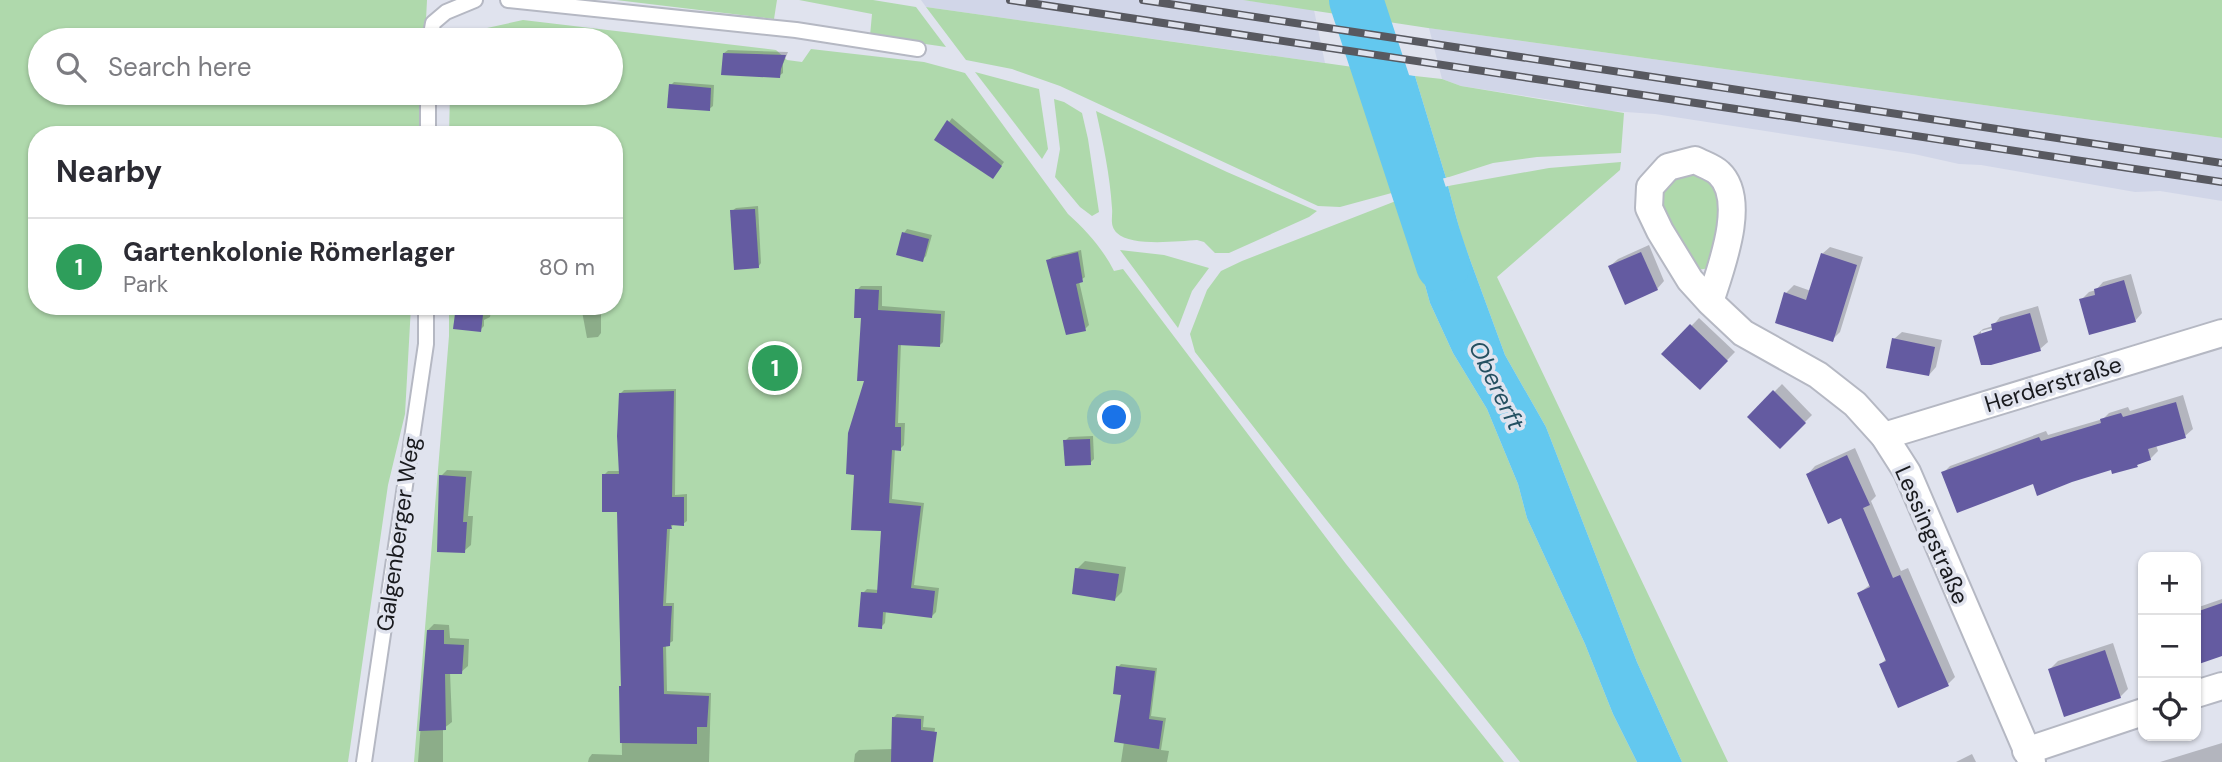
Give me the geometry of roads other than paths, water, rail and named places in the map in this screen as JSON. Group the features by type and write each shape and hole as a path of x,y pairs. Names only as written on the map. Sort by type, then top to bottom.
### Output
{"street":[{"name":"Lessingstraße","path":"1710,302 1727,250 1732,193 1719,173 1695,160 1668,167 1650,187 1649,208 1690,280 1710,302 1743,333 1818,375 1855,404 1884,436 1907,472 2029,756"},
{"name":"Herderstraße","path":"1884,436 2222,333"},
{"path":"2201,692 2222,685"},
{"path":"2029,756 2138,714"}],"lane":[{"path":"432,28 433,23 446,12 475,0"},
{"path":"508,0 796,30 918,49"},
{"path":"428,105 428,126"},
{"name":"Galgenberger Weg","path":"364,762 426,344 426,315"}],"water":[{"path":"1360,68 1415,76 1446,178 1399,191"},
{"path":"1448,186 1461,235 1505,355 1546,427 1637,662 1682,762 1637,762 1613,714 1585,644 1527,518 1518,484 1487,409 1453,353 1430,303 1401,199"}],"waterway":[{"name":"Obererft","path":"1356,0 1443,265"}],"railway":[{"path":"1010,0 2222,182"},
{"path":"1143,0 2222,163"}],"place":[{"name":"Gartenkolonie Römerlager","path":"775,368"}]}
